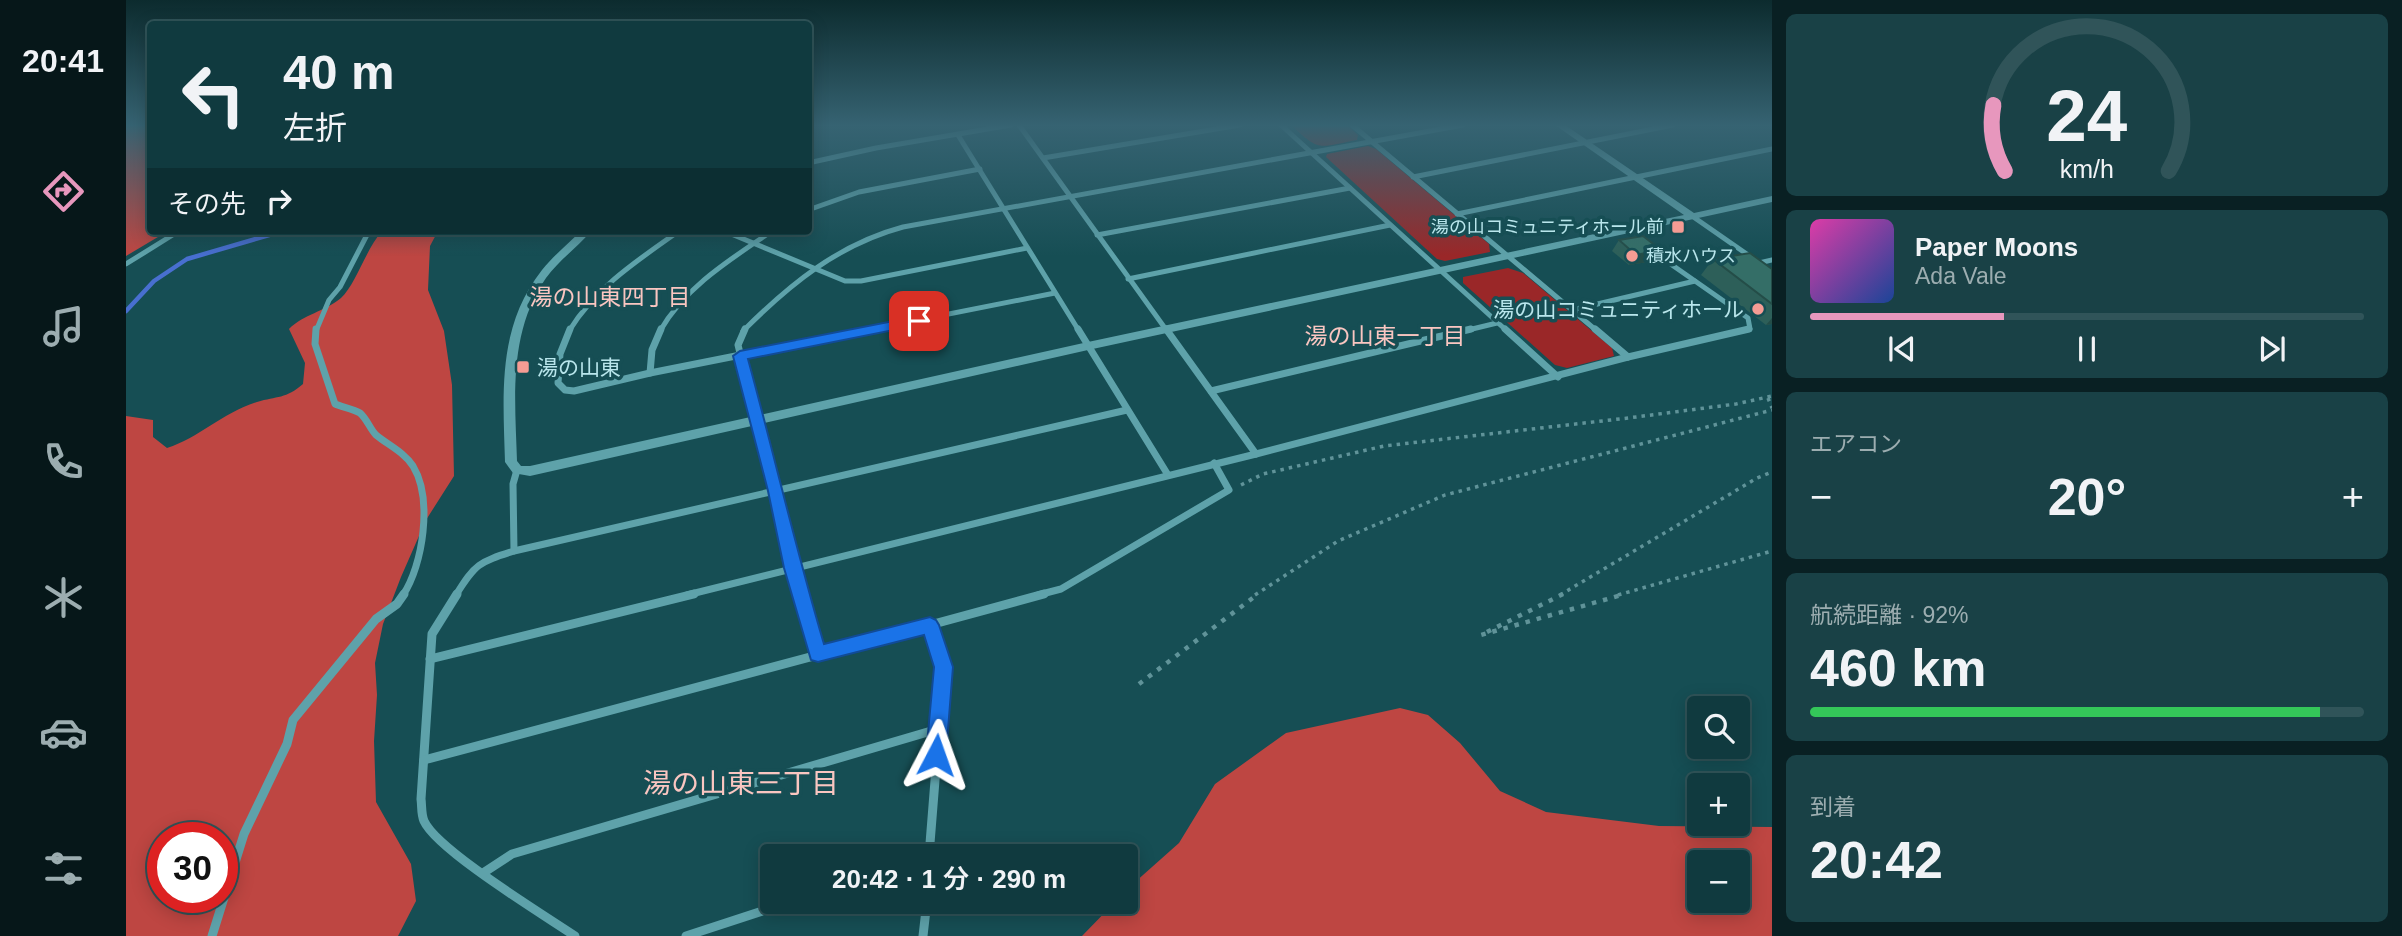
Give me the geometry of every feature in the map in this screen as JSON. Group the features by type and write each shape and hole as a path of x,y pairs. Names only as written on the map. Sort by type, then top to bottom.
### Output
{"street":[{"path":"812,209 859,191 980,169 1168,475"},
{"path":"1050,169 1256,454"},
{"path":"818,654 792,568 776,491 740,356 738,345 743,332 814,270 849,245 873,235 1004,207 1217,169"},
{"path":"1329,169 1558,377"},
{"path":"1403,169 1628,357"},
{"path":"1413,177 1454,169"},
{"path":"1623,169 1765,267"},
{"path":"1457,214 1671,169"},
{"path":"1097,235 1350,188"},
{"path":"582,235 544,274 524,303 516,323 510,367 511,462 517,470 530,471 1088,346 1441,271 1631,235 1692,216 1772,200"},
{"path":"1128,279 1390,225"},
{"path":"126,264 173,235"},
{"path":"212,936 244,834 286,744 293,720 376,619 397,604 409,586 421,546 424,516 422,495 412,466 391,444 375,434 360,413 335,404 315,344 320,317 367,235"},
{"path":"673,235 631,265 586,306 570,330 560,353 558,383 565,390 574,391 650,373 1055,293"},
{"path":"734,235 845,281 861,281 1027,248"},
{"path":"650,373 652,344 671,310 766,235"},
{"path":"430,659 1256,454 1628,357 1750,329 1748,318 1646,246"},
{"path":"1759,263 1772,260"},
{"path":"1572,310 1695,281"},
{"path":"1211,391 1497,323"},
{"path":"575,936 483,873 425,821 421,799 432,634 471,570 486,560 514,551 1127,410"},
{"path":"424,760 1060,589 1229,490 1214,463"},
{"path":"514,551 513,484 517,470"},
{"path":"930,625 944,667 930,844"},
{"path":"483,873 512,854 938,729"},
{"path":"686,936 760,912"},
{"path":"923,936 926,914"}],"path":[{"path":"1139,684 1236,608 1338,541 1446,495 1772,409 1770,397 1628,418 1384,446 1263,474 1229,490"},
{"path":"1772,472 1757,478 1542,606 1481,635 1772,551"}],"shaded area":[{"path":"126,169 147,169 147,235 161,235 126,256"},
{"path":"1339,169 1399,169 1489,244 1490,252 1445,261 1437,259"},
{"path":"379,235 436,235 430,246 428,290 444,331 452,385 454,476 426,520 401,577 383,624 375,663 376,802 411,864 416,901 398,936 126,936 126,416 153,420 153,437 167,448 179,444 244,407 286,395 297,389 303,384 305,363 289,329 341,298"},
{"path":"1508,268 1523,273 1612,348 1614,356 1567,368 1555,365 1463,283 1463,277"},
{"path":"1400,708 1428,715 1460,743 1500,791 1546,812 1659,826 1687,826 1687,836 1750,836 1750,827 1772,827 1772,936 1082,936 1103,914 1138,914 1138,879 1179,843 1215,784 1286,733"}],"building":[{"path":"1643,236 1661,250 1636,255 1619,240"},
{"path":"1750,253 1772,269 1772,304 1713,259"}],"waterway":[{"path":"126,311 154,281 187,259 269,235"}],"place":[{"name":"湯の山コミュニティホール前","path":"1678,227"},
{"name":"積水ハウス","path":"1632,256"},
{"name":"湯の山コミュニティホール","path":"1758,309"},
{"name":"湯の山東","path":"523,367"}],"district":[{"name":"湯の山東四丁目","path":"610,297"},
{"name":"湯の山東一丁目","path":"1385,336"},
{"name":"湯の山東三丁目","path":"741,783"}],"route":[{"path":"919,321 740,356 776,491 792,568 818,654 930,625 944,667 936,755"}]}
